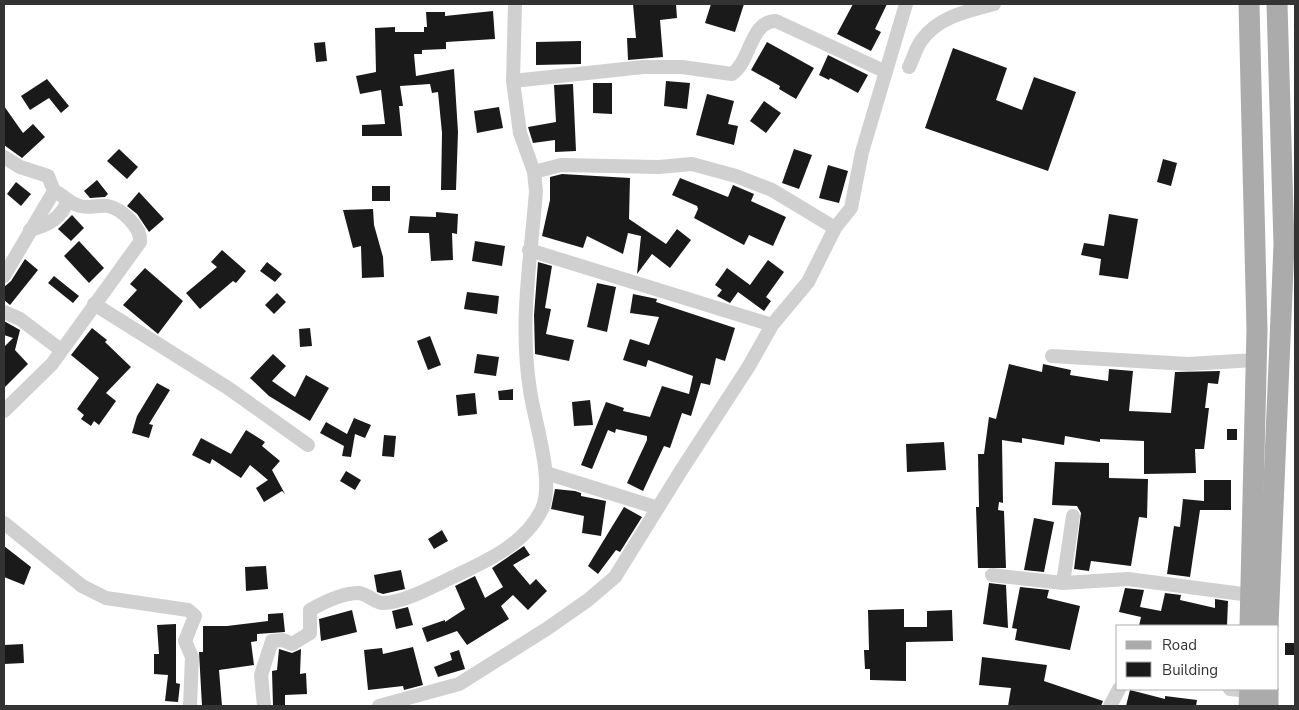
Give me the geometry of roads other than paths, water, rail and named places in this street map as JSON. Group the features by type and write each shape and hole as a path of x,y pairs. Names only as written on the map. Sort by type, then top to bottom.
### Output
{"main road":[{"path":"1250,4 1257,320 1250,625"},
{"path":"1268,625 1284,245 1277,4"},
{"path":"1249,693 1268,706"}],"street":[{"path":"264,706 261,675 272,641 283,640 292,644 310,633 310,610 326,601 360,593 382,604 402,600 457,575 514,544 530,528 543,507 546,473 530,390 524,346 524,309 535,199 534,172 520,133 513,81 515,4"},
{"path":"379,706 459,684 486,669 588,600 615,577 749,366 772,325 808,282 835,228 850,208 862,152 884,71 906,4"},
{"path":"909,66 921,41 935,27 956,14 994,4"},
{"path":"513,81 643,67 682,67 732,74 742,62 761,26 768,21 776,21 884,71"},
{"path":"4,157 20,167 48,176 54,191 78,206 95,208 108,206 124,214 139,232 140,242 52,364 4,411"},
{"path":"534,172 561,165 659,167 692,164 736,176 772,190 835,228"},
{"path":"4,276 54,191"},
{"path":"30,230 55,220 64,212 68,200"},
{"path":"529,250 772,325"},
{"path":"94,304 228,388 308,445"},
{"path":"4,312 27,324 61,350"},
{"path":"1052,356 1188,364 1255,360"},
{"path":"546,473 658,508"},
{"path":"1062,583 1073,516"},
{"path":"4,523 82,586 106,598 188,610 195,616 185,641 192,657 190,706"},
{"path":"992,575 1062,583 1128,579 1250,595"},
{"path":"1110,706 1118,690"}]}
